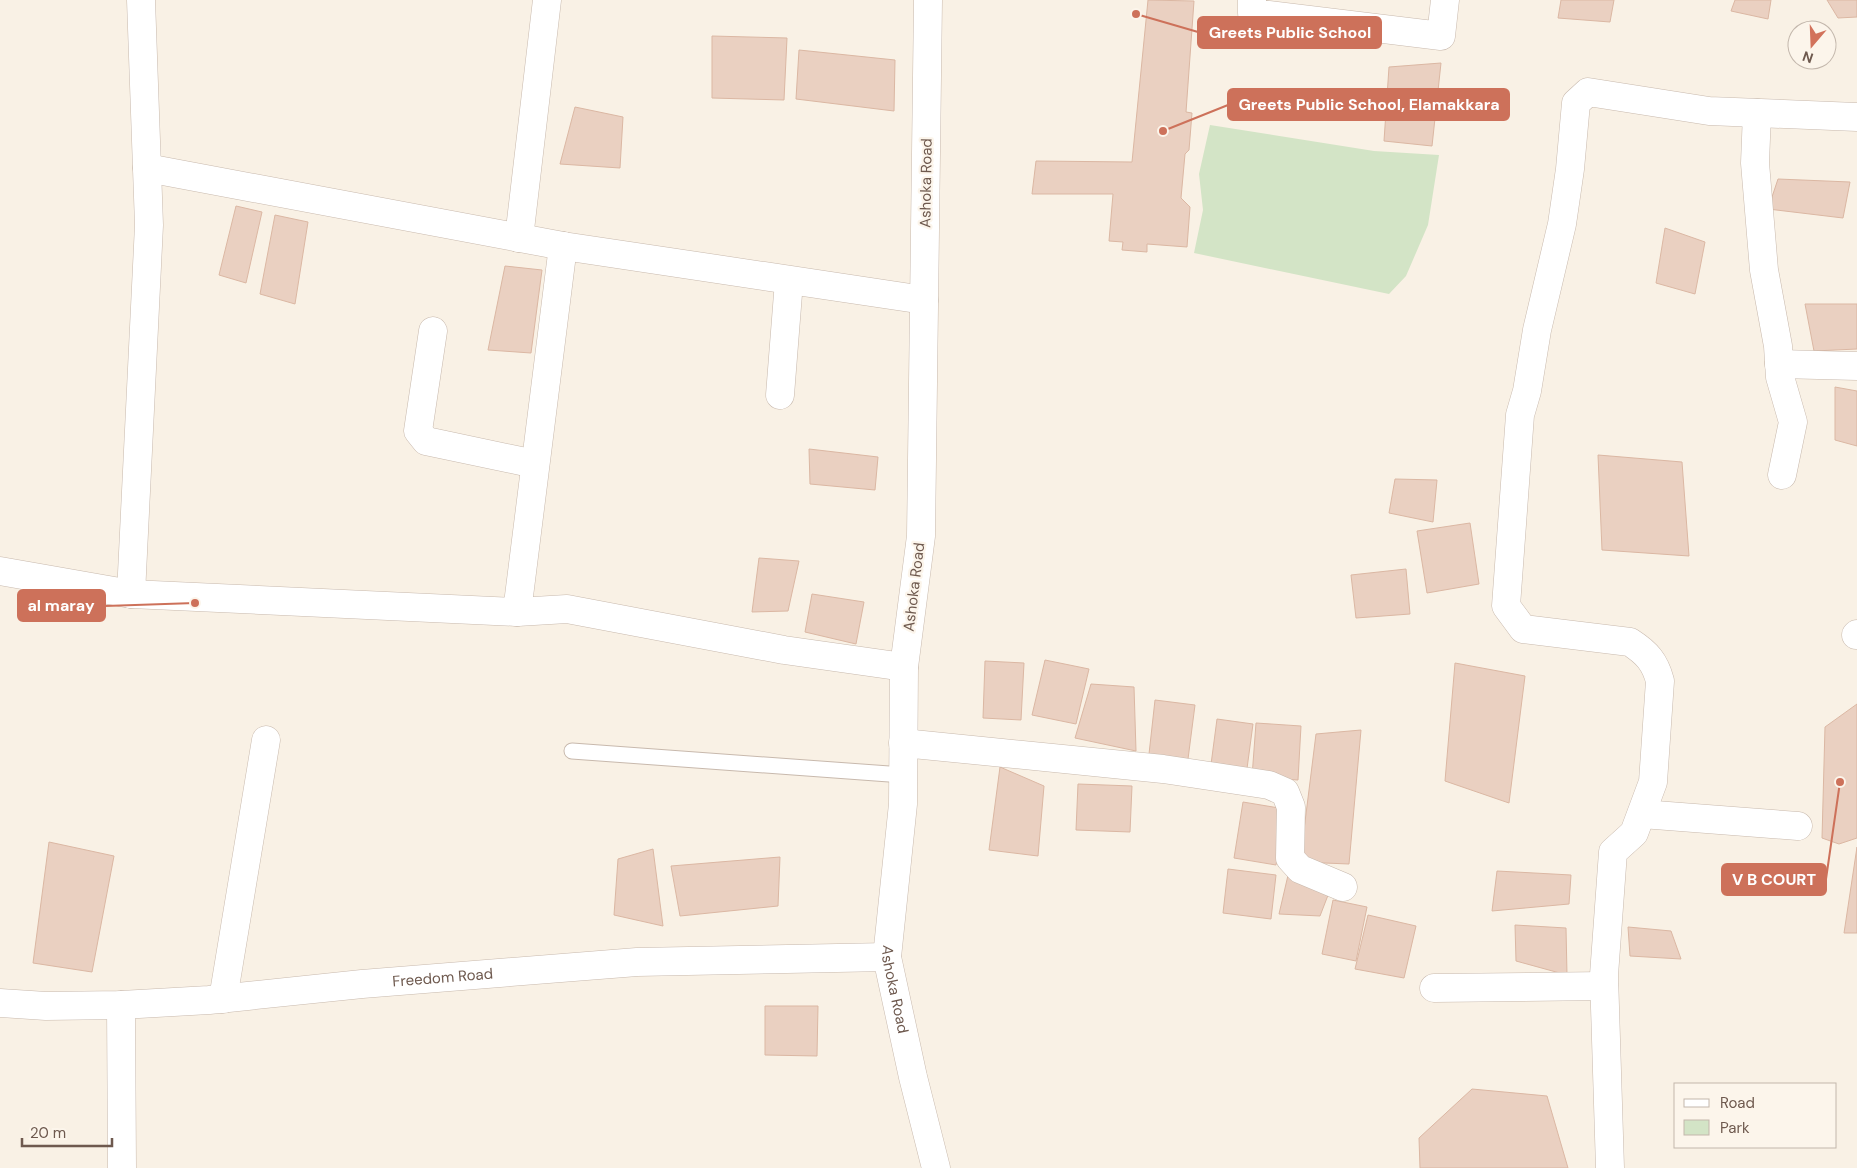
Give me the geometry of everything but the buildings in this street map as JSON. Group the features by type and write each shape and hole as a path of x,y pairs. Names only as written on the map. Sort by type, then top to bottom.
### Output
{"street":[{"path":"131,594 149,225 141,0"},
{"path":"519,238 547,0"},
{"name":"Ashoka Road","path":"928,0 921,536 904,667 903,804 887,957 913,1077 936,1168"},
{"path":"1252,0 1252,13 1441,36 1445,0"},
{"path":"1610,1168 1604,986 1613,852 1634,833 1653,782 1660,681 1656,665 1644,651 1630,642 1522,629 1506,606 1520,415 1527,391 1540,313 1562,224 1570,169 1576,103 1588,92 1709,111 1857,117"},
{"path":"1757,114 1755,163 1764,270 1778,346 1780,377 1793,422 1782,475"},
{"path":"147,168 563,246 924,300"},
{"path":"517,612 563,246"},
{"path":"780,395 789,281"},
{"path":"433,331 418,431 426,441 535,464"},
{"path":"1779,364 1857,366"},
{"path":"0,571 131,594 517,612 567,609 784,650 904,667"},
{"path":"223,999 266,740"},
{"path":"903,743 1163,770 1269,785 1285,792 1291,807 1290,858 1300,868 1343,888"},
{"path":"1642,814 1798,826"},
{"name":"Freedom Road","path":"0,1003 46,1006 121,1005 223,999 372,983 637,962 887,957"},
{"path":"1434,988 1604,986"},
{"path":"121,1005 122,1168"}],"lane":[{"path":"572,751 903,775"}],"green space":[{"path":"1210,125 1374,151 1439,155 1428,225 1406,276 1389,294 1194,253 1203,210 1199,174"}],"place":[{"name":"Greets Public School","path":"1136,14"},
{"name":"Greets Public School, Elamakkara","path":"1163,131"},
{"name":"al maray","path":"195,603"},
{"name":"V B COURT","path":"1840,782"}]}
